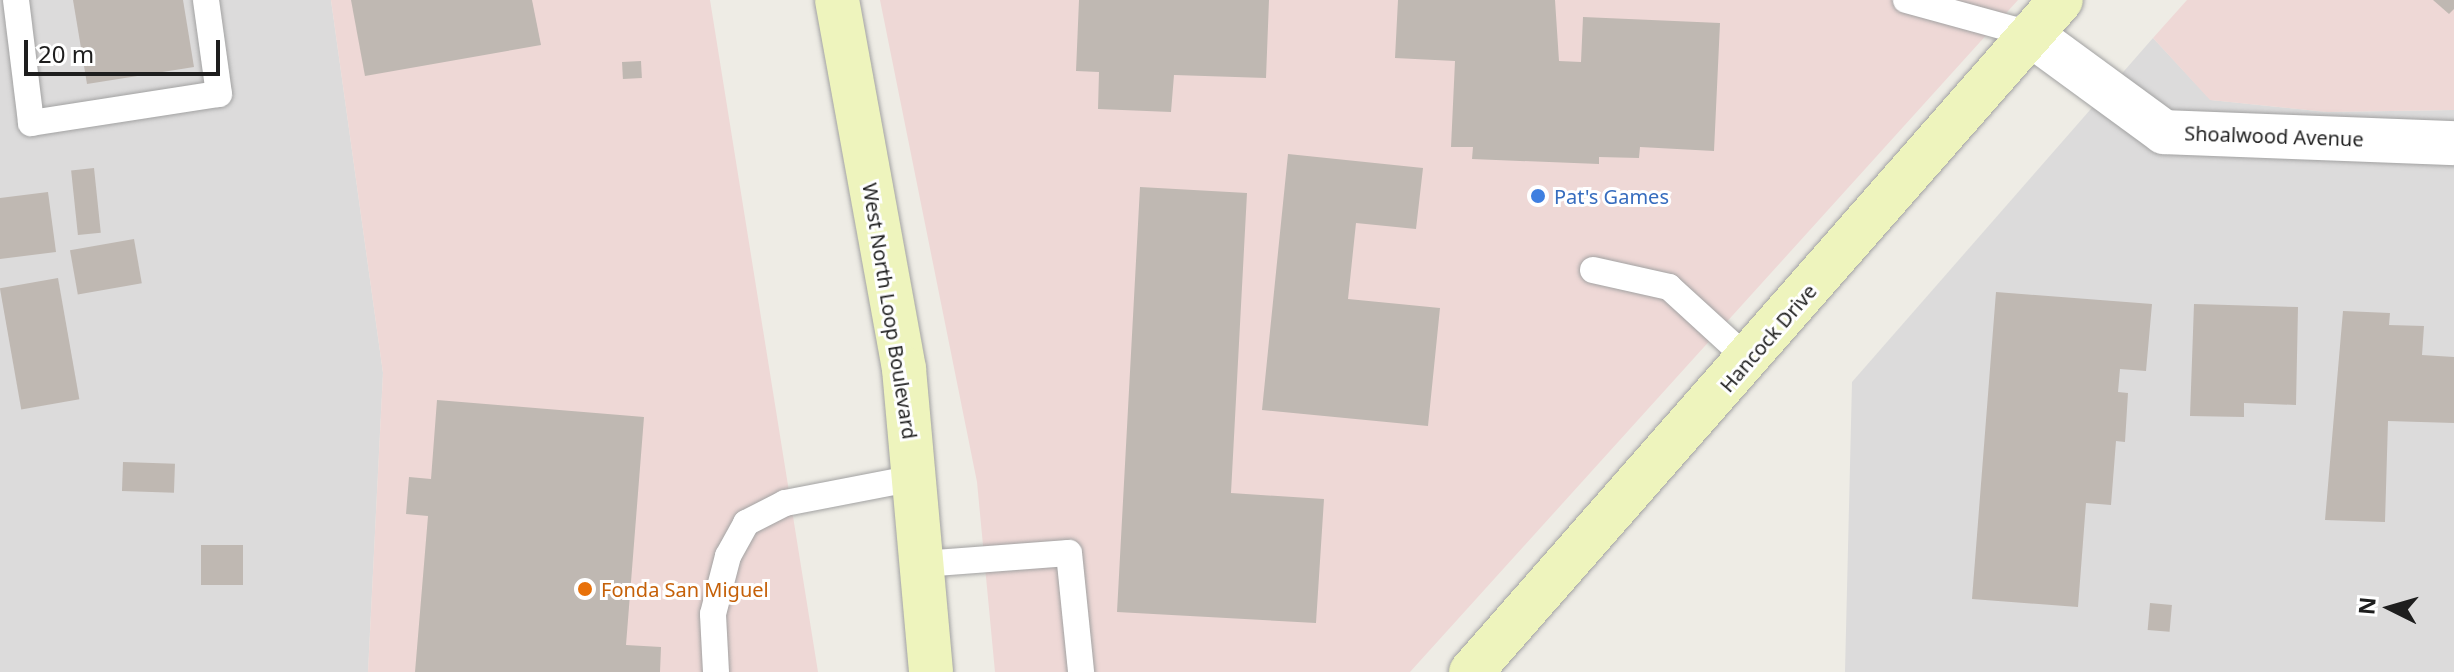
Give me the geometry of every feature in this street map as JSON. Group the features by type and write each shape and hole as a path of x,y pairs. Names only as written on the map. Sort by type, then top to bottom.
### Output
{"street":[{"name":"West North Loop Boulevard","path":"837,0 904,369 931,672"},
{"name":"Hancock Drive","path":"1471,672 1749,360 2061,0"},
{"name":"Shoalwood Avenue","path":"2030,34 2164,132 2454,143"}],"lane":[{"path":"16,0 31,123 219,94 206,0"},
{"path":"1906,0 2030,34"},
{"path":"1593,270 1669,287 1749,360"},
{"path":"716,672 713,614 728,556 746,523 785,503 915,478"},
{"path":"922,564 1069,553 1081,672"}],"shaded area":[{"path":"0,0 331,0 383,373 368,672 0,672"},
{"path":"331,0 710,0 818,672 368,672 383,373"},
{"path":"880,0 2018,0 1410,672 995,672 977,482"},
{"path":"2187,0 2454,0 2454,110 2327,112 2210,100 2153,38"},
{"path":"2153,38 2211,100 2327,112 2454,110 2454,672 1845,672 1852,382"}],"building":[{"path":"73,0 183,0 194,67 87,84"},
{"path":"351,0 532,0 541,45 365,76"},
{"path":"1079,0 1269,0 1266,78 1174,75 1171,112 1098,109 1099,72 1076,71"},
{"path":"1398,0 1555,0 1559,61 1581,62 1583,17 1720,23 1714,151 1640,147 1639,158 1599,157 1599,164 1472,159 1473,147 1451,147 1455,61 1395,58"},
{"path":"2433,0 2454,0 2454,9 2449,14"},
{"path":"641,61 642,78 623,79 622,62"},
{"path":"1288,154 1423,168 1416,229 1356,223 1348,299 1440,308 1428,426 1262,410"},
{"path":"94,168 101,233 78,235 71,170"},
{"path":"1140,187 1247,193 1231,493 1324,499 1316,623 1117,612"},
{"path":"48,192 56,252 0,259 0,198"},
{"path":"134,239 142,283 78,295 70,250"},
{"path":"58,278 79,399 21,409 0,288"},
{"path":"1996,292 2152,304 2146,371 2120,369 2118,392 2128,393 2125,442 2116,441 2111,505 2086,503 2078,607 1972,599"},
{"path":"2194,304 2298,307 2296,405 2244,403 2244,417 2190,416"},
{"path":"2343,311 2390,313 2389,325 2424,326 2422,355 2454,357 2454,423 2388,421 2385,522 2325,520"},
{"path":"437,400 644,417 626,645 661,647 660,672 415,672 428,516 406,514 409,477 431,479"},
{"path":"123,462 175,464 174,493 122,491"},
{"path":"201,545 243,545 243,585 201,585"},
{"path":"2150,603 2172,605 2170,632 2148,630"}],"place":[{"name":"Pat's Games","path":"1538,196"},
{"name":"Fonda San Miguel","path":"585,589"}]}
